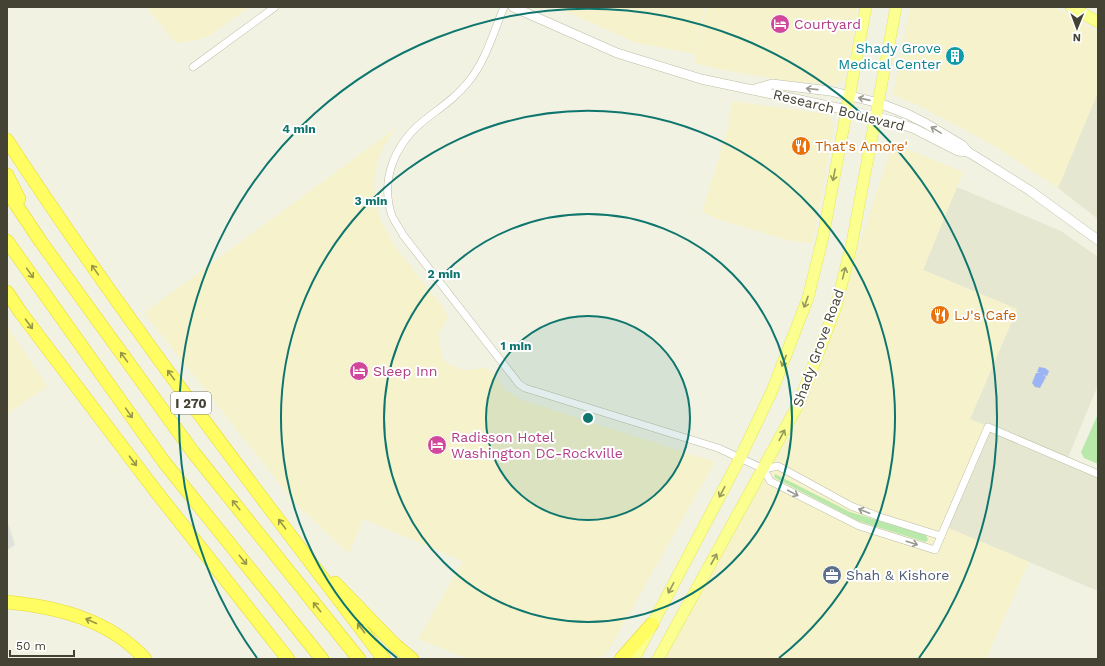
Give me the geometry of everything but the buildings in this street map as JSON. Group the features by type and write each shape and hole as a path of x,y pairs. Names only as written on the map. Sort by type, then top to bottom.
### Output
{"highway":[{"name":"I 270","path":"7,140 49,205 123,310 215,436 384,659"},
{"path":"7,175 41,242"},
{"name":"I 270","path":"7,191 41,242 193,452 359,659"},
{"path":"7,241 164,462 322,659"},
{"path":"7,292 21,313 151,485 288,659"},
{"path":"151,485 168,517 277,659"},
{"path":"293,539 395,645 412,659"},
{"path":"255,575 313,659"},
{"path":"7,602 46,607 90,620 134,647 145,659"},
{"path":"621,659 652,624"}],"main road":[{"name":"Shady Grove Road","path":"634,659 740,458 772,391 808,298 823,237 866,7"},
{"name":"Shady Grove Road","path":"658,659 799,403 836,307 852,243 896,7"},
{"path":"1071,7 1098,22"}],"street":[{"path":"193,67 275,7"},
{"path":"504,7 483,58 470,81 451,102 421,123 402,142 389,172 388,190 392,216 403,234 519,384 525,388 718,448 764,469 778,466 851,506 941,536"},
{"name":"Research Boulevard","path":"512,7 617,52 701,79 876,117 915,129 958,150 968,152"},
{"name":"Research Boulevard","path":"754,90 772,84 830,91 879,103 907,114 962,145 968,152 1029,190 1098,240"},
{"path":"764,469 770,481 841,518 859,526 935,550 988,427 1098,474"}],"shaded area":[{"path":"146,7 249,7 210,35 198,40 176,43"},
{"path":"556,7 704,7 695,54 637,43"},
{"path":"706,7 858,7 845,79 836,85 788,81 718,69 694,63"},
{"path":"910,7 1054,7 1098,32 1098,92 1058,188 996,147 920,106 893,95"},
{"path":"1098,92 1098,219 1058,188"},
{"path":"732,101 827,114 832,118 833,130 812,244 787,240 718,219 702,212 728,128"},
{"path":"397,127 384,145 378,159 374,180 375,203 382,223 396,248 445,310 448,318 438,334 442,357 447,363 460,369 471,370 485,367 494,374 505,390 522,400 715,462 609,649 600,659 469,659 418,639 463,561 363,519 349,554 295,503 144,313"},
{"path":"893,143 963,172 923,270 1017,309 970,419 989,427 946,527 1029,562 986,659 660,659 745,509 839,307"},
{"path":"957,187 1061,231 1098,257 1098,385 1067,460 1098,473 1098,591 946,527 989,427 970,419 1017,309 923,270"},
{"path":"7,326 47,386 7,414"},
{"path":"7,520 15,545 7,550"}],"green space":[{"path":"1098,414 1098,464 1084,458 1081,452"},
{"path":"775,474 850,512 926,535 928,540 925,542 858,521 779,480 774,477"}],"water":[{"path":"1039,367 1045,368 1049,371 1047,376 1043,375 1046,377 1040,388 1035,387 1032,383 1036,373 1040,373 1037,372"}],"place":[{"name":"Courtyard","path":"780,24"},
{"name":"Shady Grove Medical Center","path":"955,56"},
{"name":"That's Amore'","path":"801,146"},
{"name":"LJ's Cafe","path":"940,315"},
{"name":"Sleep Inn","path":"359,371"},
{"name":"Radisson Hotel Washington DC-Rockville","path":"437,445"},
{"name":"Shah & Kishore","path":"832,575"}]}
